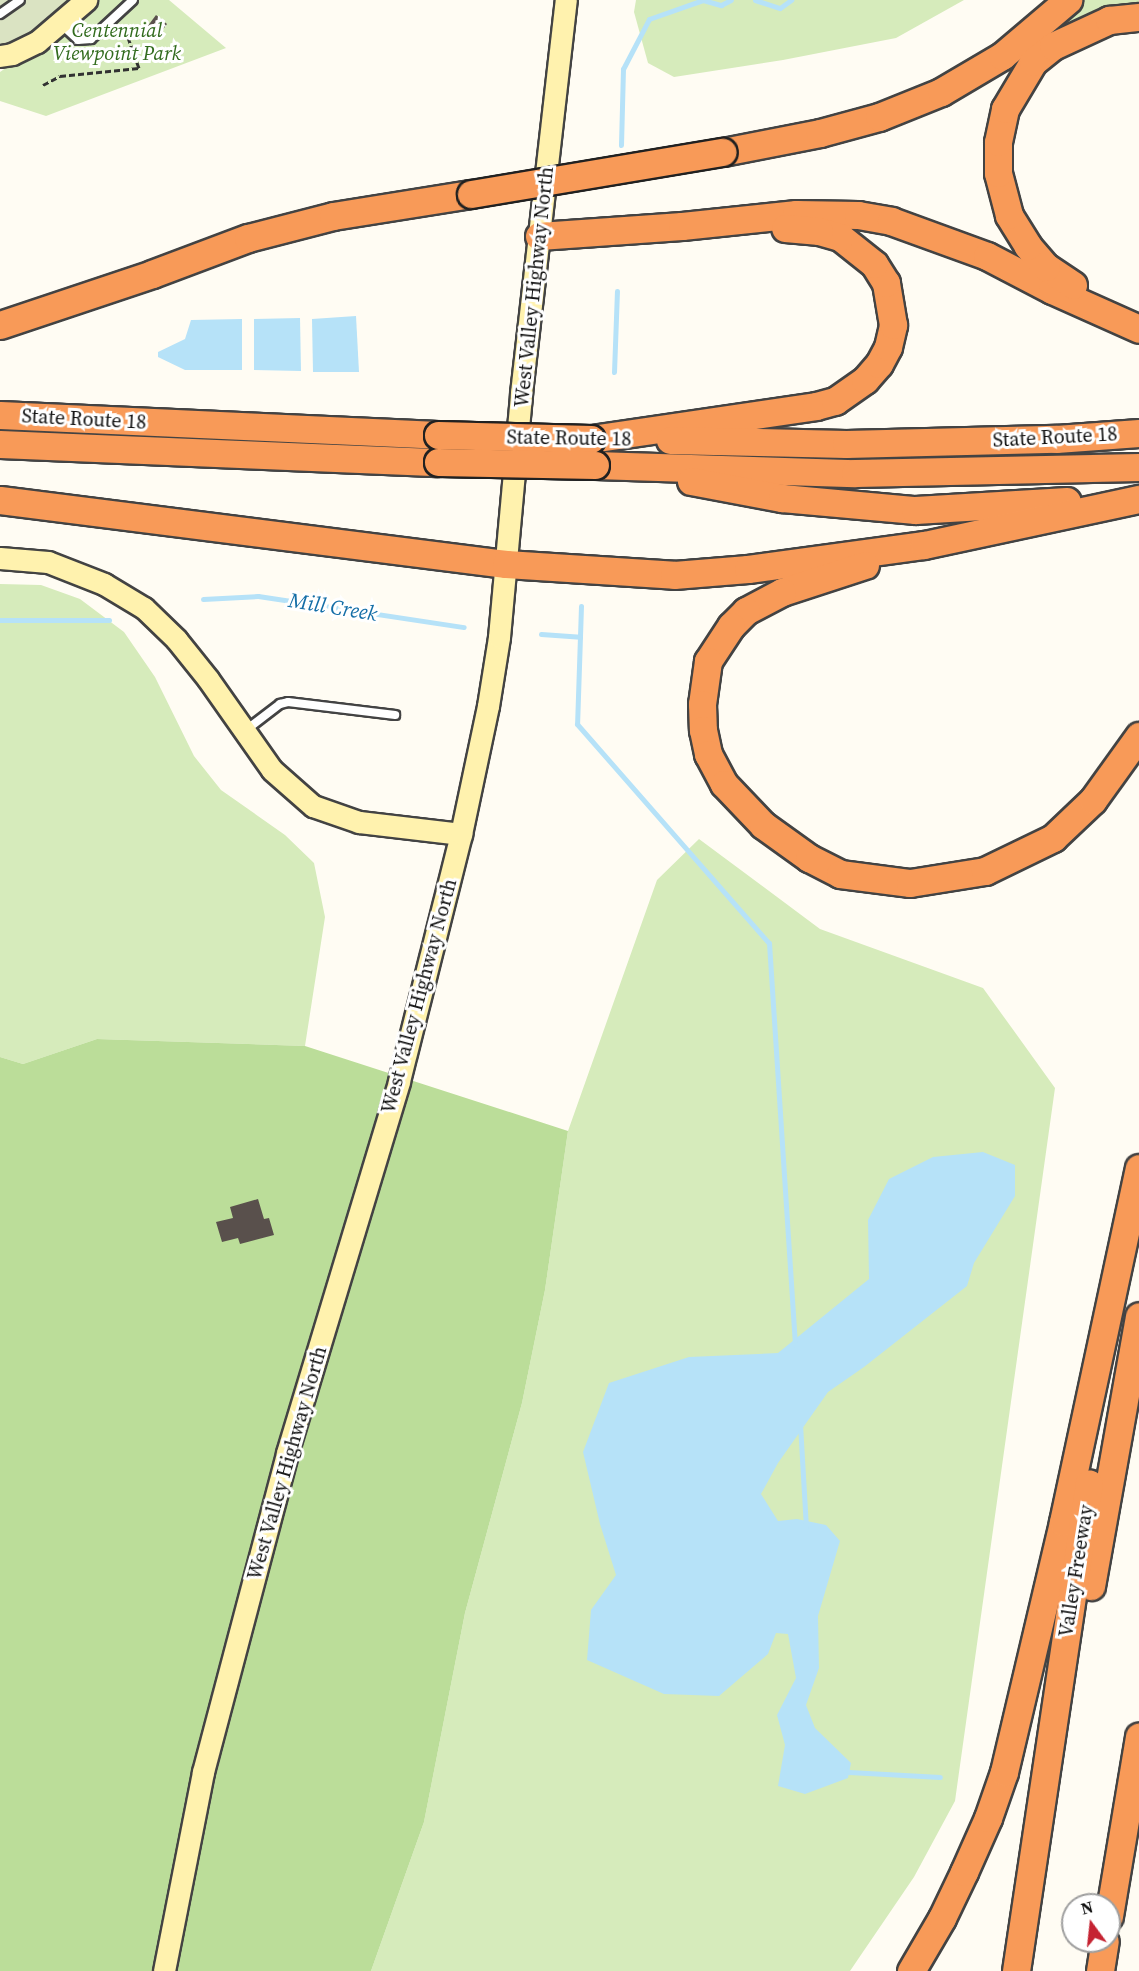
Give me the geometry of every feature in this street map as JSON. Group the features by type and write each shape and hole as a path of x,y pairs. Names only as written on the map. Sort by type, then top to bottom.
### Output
{"highway":[{"path":"0,325 141,278 248,238 333,216 723,152 820,133 879,117 941,92 1002,56 1068,0"},
{"path":"1139,17 1108,20 1083,30 1053,46 1033,62 1005,109 998,142 998,173 1009,215 1028,246 1046,267 1139,328"},
{"path":"539,236 826,213 891,221 987,256 1052,290 1139,328"},
{"path":"593,452 816,406 835,400 865,380 879,364 888,347 893,325 886,283 874,264 840,237 802,228 681,226"},
{"name":"State Route 18","path":"0,415 438,435 593,452 640,467 855,473 1139,467"},
{"name":"State Route 18","path":"0,444 438,462 593,452 1056,439 1139,433"},
{"path":"640,467 708,486 782,498 915,510 1139,498"},
{"path":"0,500 506,564 674,574 748,568 924,545 1139,498"},
{"path":"924,545 782,592 746,612 731,626 708,661 702,704 703,730 708,754 724,784 763,825 809,858 840,874 910,883 985,871 1053,838 1093,800 1139,736"},
{"path":"911,1971 942,1918 960,1881 988,1818 1004,1772 1063,1522 1139,1169"},
{"name":"Valley Freeway","path":"1016,1971 1045,1785 1072,1586 1139,1169"},
{"path":"1045,1785 1064,1739 1139,1316"},
{"path":"1113,1893 1139,1736"},
{"path":"1100,1971 1103,1953"}],"main road":[{"path":"0,56 12,54 37,42 86,0"},
{"name":"West Valley Highway North","path":"164,1971 203,1772 288,1453 399,1081 461,834 490,696 500,637 521,393 566,0"},
{"path":"0,558 48,562 66,568 105,584 144,608 176,639 272,770 313,806 359,822 461,834"}],"lane":[{"path":"0,14 20,0"},
{"path":"60,23 73,36 84,41 91,39 133,0"},
{"path":"245,731 280,704 288,702 395,715"}],"path":[{"path":"43,85 60,76 139,68 119,13"}],"green space":[{"path":"0,0 86,0 0,56"},
{"name":"Centennial Viewpoint Park","path":"98,0 169,0 226,48 46,116 0,101 0,72 80,18"},
{"path":"636,0 964,0 896,38 783,60 674,77 648,63 634,12"},
{"path":"1083,0 1139,0 1139,7 1061,31 1056,29"},
{"path":"0,584 41,585 80,599 124,632 155,677 194,756 221,790 285,835 314,863 325,917 305,1046 97,1039 23,1064 0,1057"},
{"path":"699,839 820,929 983,988 1055,1088 955,1801 914,1877 850,1971 371,1971 424,1822 465,1613 522,1403 545,1290 568,1131 657,880"},
{"path":"97,1039 305,1046 568,1131 545,1290 522,1403 465,1613 424,1822 371,1971 0,1971 0,1057 23,1064"}],"water":[{"path":"356,316 359,372 313,372 312,319"},
{"path":"300,318 301,371 254,370 254,319"},
{"path":"242,319 242,370 185,370 158,357 158,352 185,339 191,320"},
{"path":"983,1152 1015,1165 1015,1196 974,1263 967,1286 864,1367 828,1392 778,1463 761,1494 778,1521 797,1519 826,1525 840,1541 818,1616 819,1668 806,1705 815,1728 851,1763 848,1778 805,1794 778,1786 785,1745 777,1715 796,1678 788,1634 776,1633 768,1654 719,1696 664,1694 587,1660 591,1610 616,1575 600,1524 583,1452 609,1383 689,1357 778,1353 869,1279 868,1220 889,1179 933,1157"}],"building":[{"path":"156,15 167,24 158,36 147,27"},
{"path":"258,1199 264,1219 269,1218 274,1235 240,1244 238,1238 222,1242 216,1222 233,1218 230,1207"}],"waterway":[{"name":"Mill Creek","path":"621,145 623,69 649,19 703,0 721,5 731,0"},
{"name":"Mill Creek","path":"755,0 780,8 791,0"},
{"path":"614,372 617,291"},
{"name":"Mill Creek","path":"203,599 258,596 464,627"},
{"path":"581,606 577,724 769,943 795,1345"},
{"name":"Mill Creek","path":"0,620 109,620"},
{"name":"Mill Creek","path":"541,634 580,637"},
{"path":"800,1424 806,1528"},
{"path":"844,1769 849,1772 940,1777"}]}
